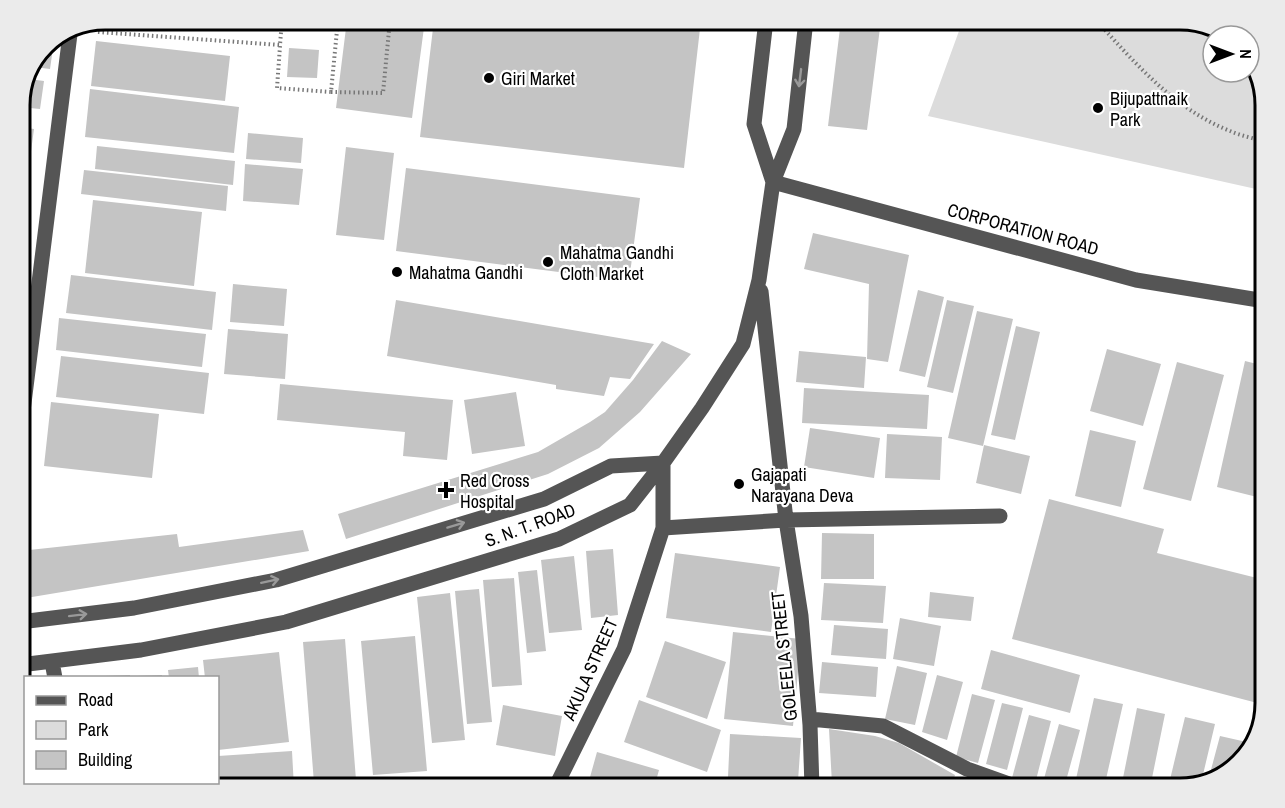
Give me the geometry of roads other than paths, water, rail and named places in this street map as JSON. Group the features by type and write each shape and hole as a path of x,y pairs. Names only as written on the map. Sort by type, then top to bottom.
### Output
{"street":[{"path":"765,30 754,124 773,182"},
{"path":"663,463 743,344 759,280 773,182 794,129 805,30"},
{"path":"30,355 69,40"},
{"name":"CORPORATION ROAD","path":"773,182 1136,280 1255,299"},
{"name":"GOLEELA STREET","path":"759,280 786,520 801,616 810,719 812,778"},
{"name":"AKULA STREET","path":"560,778 624,649 663,528 663,463"},
{"name":"S. N. T. ROAD","path":"30,621 134,608 276,580 544,499 611,466 663,463"},
{"name":"S. N. T. ROAD","path":"30,666 54,670 141,650 286,622 559,539 630,505 663,463"},
{"path":"663,528 786,520 1000,516"},
{"path":"810,719 883,726 967,769 991,778"}],"place":[{"name":"Giri Market","path":"489,78"},
{"name":"Bijupattnaik Park","path":"1098,108"},
{"name":"Mahatma Gandhi Cloth Market","path":"548,262"},
{"name":"Mahatma Gandhi","path":"397,272"},
{"name":"Gajapati Narayana Deva","path":"739,484"},
{"name":"Red Cross Hospital","path":"446,490"}]}
